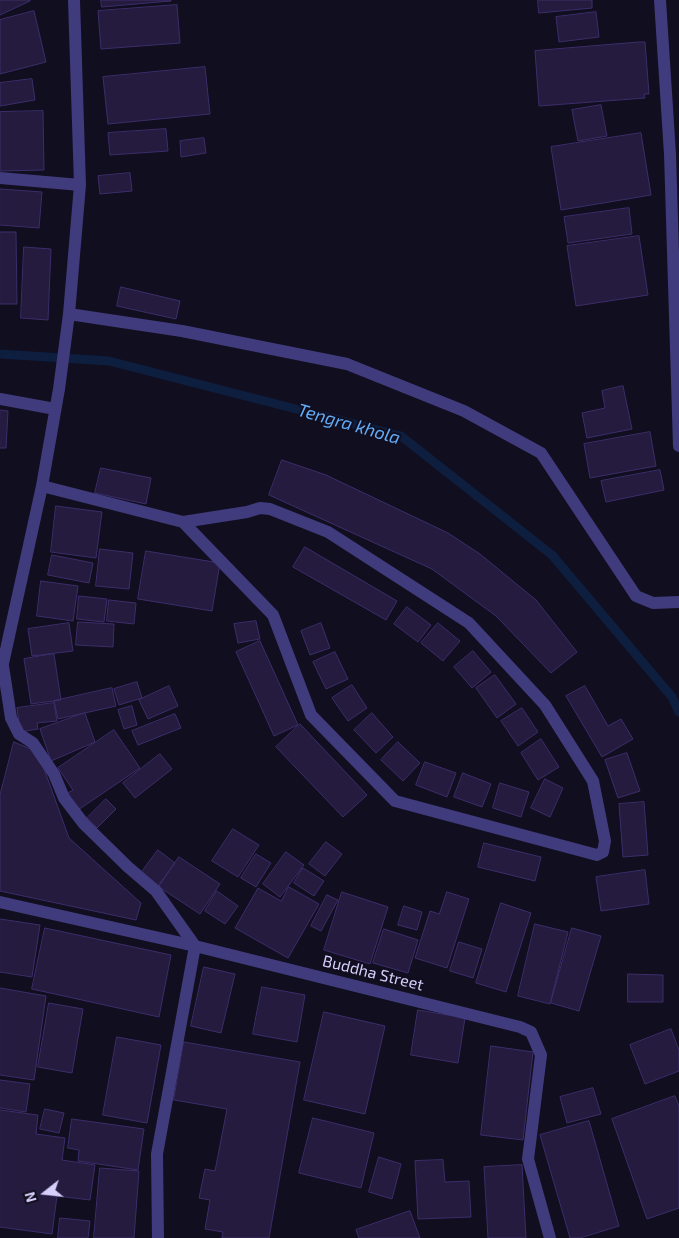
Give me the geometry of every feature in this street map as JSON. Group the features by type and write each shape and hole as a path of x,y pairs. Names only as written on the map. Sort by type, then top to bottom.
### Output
{"street":[{"path":"74,0 80,185 68,320 56,409 42,486 1,668 11,718 19,734 34,743 54,774 64,798 84,824 128,868 156,891 195,946 157,1154 158,1238"},
{"path":"660,0 670,154 679,446"},
{"path":"0,178 80,185"},
{"path":"68,320 182,331 347,364 464,411 541,454 636,596 653,603 679,602"},
{"path":"0,399 56,409"},
{"path":"42,486 183,522 248,512 260,508 270,509 328,532 469,623 545,705 592,780 605,841 603,852 597,855 395,801 311,715 272,615 183,522"},
{"name":"Buddha Street","path":"0,902 195,946 520,1026 531,1032 541,1055 528,1159 550,1238"}],"building":[{"path":"0,0 30,0 30,1 0,15"},
{"path":"101,0 171,0 171,1 102,7"},
{"path":"538,0 592,0 592,8 539,13"},
{"path":"177,5 180,43 101,49 98,11"},
{"path":"34,11 46,62 0,74 0,20"},
{"path":"596,12 599,37 559,42 556,17"},
{"path":"645,42 649,94 644,94 645,98 539,106 535,51"},
{"path":"205,67 210,114 108,124 103,77"},
{"path":"32,79 35,100 0,106 0,83"},
{"path":"601,105 607,136 578,141 572,110"},
{"path":"43,111 44,170 0,171 0,112"},
{"path":"166,129 168,151 110,155 108,133"},
{"path":"641,133 651,195 561,210 551,147"},
{"path":"204,138 206,153 181,157 180,141"},
{"path":"130,173 132,191 100,194 98,176"},
{"path":"0,189 42,192 39,228 0,225"},
{"path":"629,208 632,234 568,243 564,217"},
{"path":"0,232 16,232 17,304 0,304"},
{"path":"639,236 648,295 576,306 567,246"},
{"path":"24,247 51,249 48,320 21,318"},
{"path":"121,287 180,301 176,319 117,306"},
{"path":"623,386 632,429 587,438 582,413 605,408 602,391"},
{"path":"0,410 8,411 6,448 0,448"},
{"path":"650,432 656,466 590,478 584,444"},
{"path":"282,460 326,475 448,533 480,554 536,600 577,652 551,673 496,616 432,569 269,495"},
{"path":"101,468 151,478 146,504 95,493"},
{"path":"660,470 664,490 606,502 601,481"},
{"path":"56,506 102,512 96,558 51,552"},
{"path":"305,547 397,601 386,620 293,567"},
{"path":"100,549 133,553 129,589 96,586"},
{"path":"146,551 220,563 212,611 138,599"},
{"path":"52,555 93,563 89,583 48,575"},
{"path":"41,581 78,586 73,621 37,616"},
{"path":"79,596 107,599 104,622 77,619"},
{"path":"109,600 136,603 134,624 107,621"},
{"path":"407,607 431,625 418,642 394,624"},
{"path":"256,621 260,639 238,643 234,624"},
{"path":"78,622 114,624 113,647 76,645"},
{"path":"69,623 73,651 32,656 28,629"},
{"path":"321,623 330,648 310,655 301,631"},
{"path":"438,623 460,641 443,661 421,643"},
{"path":"260,641 298,725 274,736 236,652"},
{"path":"473,651 491,672 472,688 454,667"},
{"path":"335,652 348,679 326,689 313,662"},
{"path":"54,654 61,700 31,704 24,659"},
{"path":"495,675 516,704 497,718 476,688"},
{"path":"137,682 142,698 119,705 114,689"},
{"path":"352,685 367,708 348,721 332,698"},
{"path":"169,686 178,706 148,719 139,700"},
{"path":"585,686 608,726 621,719 633,739 602,757 566,696"},
{"path":"112,688 116,706 58,719 54,701"},
{"path":"54,703 57,721 37,723 38,729 20,732 17,708"},
{"path":"132,706 137,725 124,729 118,710"},
{"path":"522,708 538,732 518,746 501,721"},
{"path":"85,713 95,742 51,761 40,729"},
{"path":"372,713 393,737 376,753 354,730"},
{"path":"175,714 181,728 138,745 132,731"},
{"path":"300,724 367,795 343,817 276,747"},
{"path":"114,730 140,768 78,810 68,793 73,790 58,768"},
{"path":"541,739 559,767 538,780 521,753"},
{"path":"14,742 38,752 69,838 141,903 136,920 0,891 0,795"},
{"path":"398,742 420,763 403,781 381,760"},
{"path":"627,753 640,791 618,798 605,760"},
{"path":"160,754 172,769 135,798 123,783"},
{"path":"425,762 456,773 447,797 416,785"},
{"path":"463,773 491,784 482,807 454,797"},
{"path":"545,779 563,788 550,817 531,808"},
{"path":"500,783 529,792 521,817 493,808"},
{"path":"106,799 116,809 97,828 87,818"},
{"path":"644,802 648,855 623,857 619,804"},
{"path":"233,829 259,845 238,877 212,861"},
{"path":"326,842 342,854 325,876 309,864"},
{"path":"484,843 541,857 535,881 478,867"},
{"path":"158,850 175,863 158,886 141,873"},
{"path":"286,852 304,865 280,897 263,884"},
{"path":"256,854 271,863 256,887 241,878"},
{"path":"179,857 220,884 200,914 159,887"},
{"path":"303,868 324,881 314,896 294,883"},
{"path":"645,870 649,904 601,911 596,877"},
{"path":"289,887 319,904 288,958 235,928 258,888 281,901"},
{"path":"217,891 238,906 225,924 205,911"},
{"path":"342,892 388,907 370,964 324,950"},
{"path":"447,892 469,899 447,968 415,958 430,911 439,914"},
{"path":"327,895 338,900 321,931 311,926"},
{"path":"501,903 531,913 506,992 476,983"},
{"path":"404,906 422,912 417,930 398,925"},
{"path":"0,919 40,925 32,977 0,972"},
{"path":"535,924 568,932 550,1004 518,996"},
{"path":"45,928 171,955 159,1017 32,989"},
{"path":"572,928 601,936 579,1011 551,1003"},
{"path":"384,929 418,940 408,973 373,963"},
{"path":"459,942 482,949 473,978 450,971"},
{"path":"204,967 235,974 221,1033 191,1026"},
{"path":"628,974 663,975 663,1002 628,1002"},
{"path":"262,987 305,995 297,1042 253,1034"},
{"path":"0,988 46,996 34,1080 0,1075"},
{"path":"49,1003 83,1009 72,1073 38,1067"},
{"path":"418,1010 465,1018 458,1063 411,1055"},
{"path":"324,1012 385,1026 365,1114 304,1100"},
{"path":"671,1029 679,1050 679,1071 645,1084 630,1045"},
{"path":"117,1037 161,1045 147,1123 103,1115"},
{"path":"184,1042 300,1062 269,1238 222,1238 223,1232 205,1229 210,1200 199,1198 205,1169 215,1171 227,1109 174,1100"},
{"path":"491,1046 533,1052 523,1140 481,1135"},
{"path":"0,1080 30,1084 26,1112 0,1108"},
{"path":"593,1088 601,1114 567,1123 560,1097"},
{"path":"675,1096 679,1106 679,1208 647,1219 612,1119"},
{"path":"45,1109 64,1113 59,1133 40,1129"},
{"path":"0,1110 38,1115 36,1134 65,1138 62,1160 95,1165 90,1200 57,1196 52,1234 0,1227"},
{"path":"313,1118 374,1133 361,1188 299,1173"},
{"path":"72,1119 144,1129 138,1170 78,1161 79,1150 68,1148"},
{"path":"589,1121 619,1226 580,1238 570,1238 540,1135"},
{"path":"379,1157 401,1164 392,1199 369,1192"},
{"path":"443,1160 445,1182 469,1181 471,1217 418,1219 415,1161"},
{"path":"522,1165 526,1238 488,1238 484,1167"},
{"path":"100,1168 139,1171 134,1238 94,1238"},
{"path":"410,1211 420,1238 359,1238 356,1230"},
{"path":"60,1218 90,1221 88,1238 58,1238"}],"waterway":[{"name":"Tengra khola","path":"0,354 109,361 401,436 552,555 672,697 679,712"}]}
